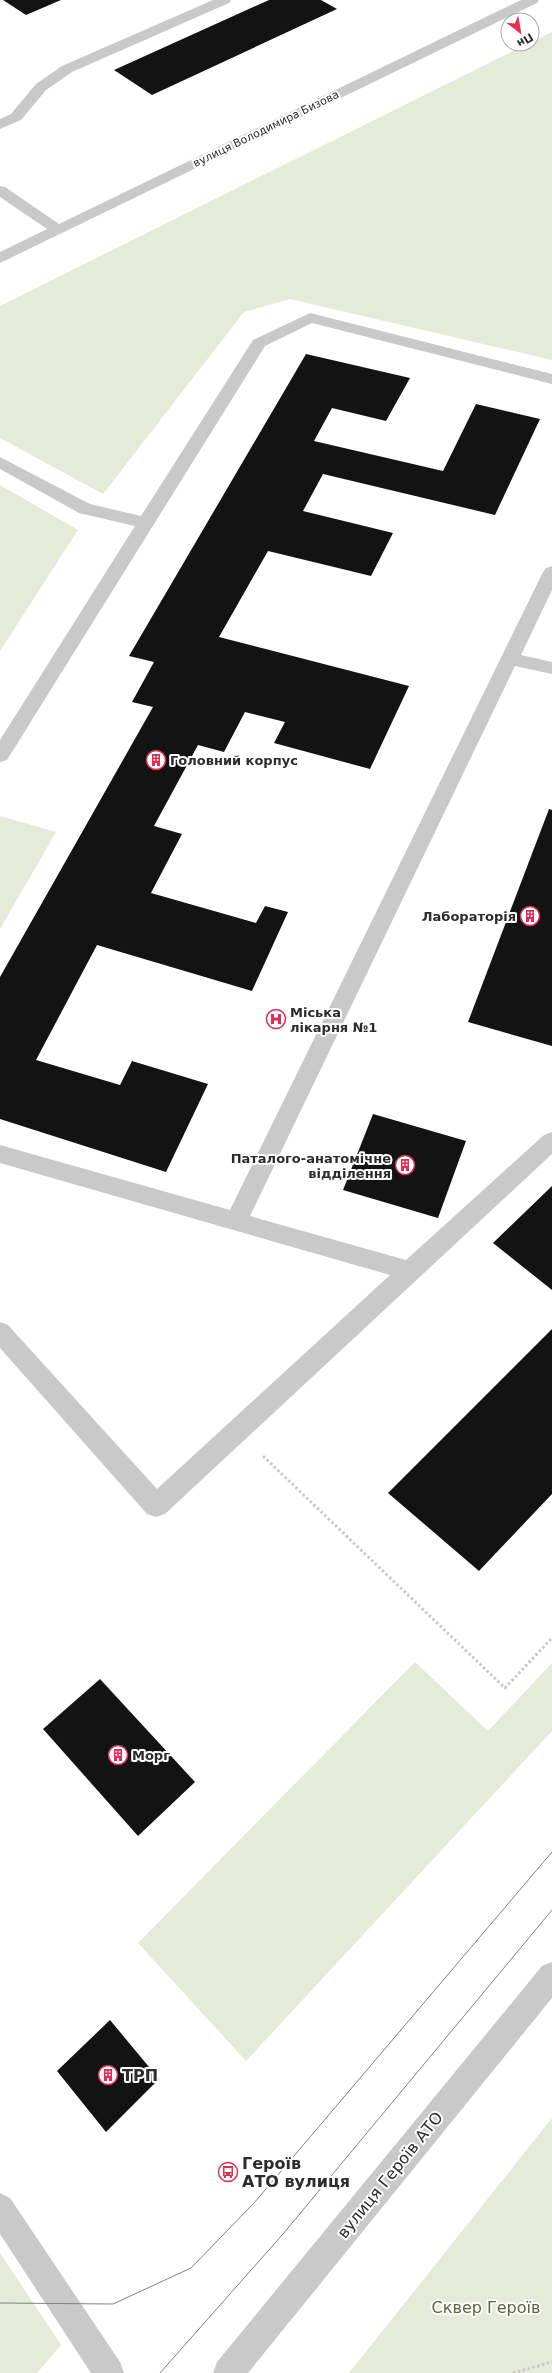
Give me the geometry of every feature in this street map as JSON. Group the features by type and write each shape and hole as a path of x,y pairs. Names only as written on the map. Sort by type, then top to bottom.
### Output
{"street":[{"path":"0,125 16,117 41,87 67,69 224,0"},
{"name":"вулиця Володимира Бизова","path":"0,258 532,0"},
{"path":"0,106 16,117"},
{"path":"0,190 58,230"},
{"path":"0,755 147,523 258,343 310,318 552,379"},
{"path":"0,462 85,509 147,523"},
{"path":"236,1221 511,659 552,572"},
{"path":"511,659 552,668"},
{"path":"0,1332 156,1506 552,1141"},
{"path":"0,1154 410,1271"},
{"name":"вулиця Героїв АТО","path":"228,2373 552,1976"},
{"path":"0,2208 109,2373"}],"path":[{"path":"238,1432 505,1688 552,1638"},
{"path":"513,2373 552,2362"}],"green space":[{"path":"552,32 552,360 290,299 244,312 103,494 0,438 0,306 511,52 540,52 540,38"},
{"path":"0,485 78,530 0,651"},
{"path":"0,816 56,832 0,929"},
{"path":"415,1662 488,1731 552,1663 552,1731 246,2061 138,1943"},
{"name":"Сквер Героїв","path":"552,2118 552,2373 349,2373"},
{"path":"0,2253 61,2345 37,2373 0,2373"}],"building":[{"path":"3,0 61,0 26,15"},
{"path":"269,0 321,0 337,9 152,95 114,70"},
{"name":"Головний корпус","path":"306,354 410,378 386,421 332,408 314,441 443,471 476,404 540,419 495,515 323,474 303,511 393,533 371,576 268,551 219,637 409,686 370,769 274,743 285,722 245,712 224,752 198,745 154,826 182,834 151,893 256,923 265,906 288,912 252,991 97,945 36,1060 120,1085 132,1061 208,1084 166,1172 0,1119 0,977 153,707 132,702 154,662 129,656"},
{"name":"Лабораторія","path":"549,809 552,810 552,1046 468,1022"},
{"name":"Паталого-анатомічне відділення","path":"373,1114 466,1141 438,1218 343,1190"},
{"path":"552,1186 552,1290 493,1243"},
{"path":"552,1329 552,1494 479,1571 388,1493"},
{"name":"Морг","path":"100,1679 195,1782 138,1836 43,1729"},
{"name":"ТРП","path":"110,2020 159,2079 106,2132 57,2071"}],"tram line":[{"path":"0,2303 113,2304 191,2268 254,2203 552,1852"},
{"path":"160,2373 283,2234 552,1910"}],"place":[{"name":"Головний корпус","path":"156,760"},
{"name":"Лабораторія","path":"530,916"},
{"name":"Міська лікарня №1","path":"276,1019"},
{"name":"Паталого-анатомічне відділення","path":"405,1165"},
{"name":"Морг","path":"118,1755"},
{"name":"ТРП","path":"108,2075"},
{"name":"Героїв АТО вулиця","path":"228,2172"}]}
